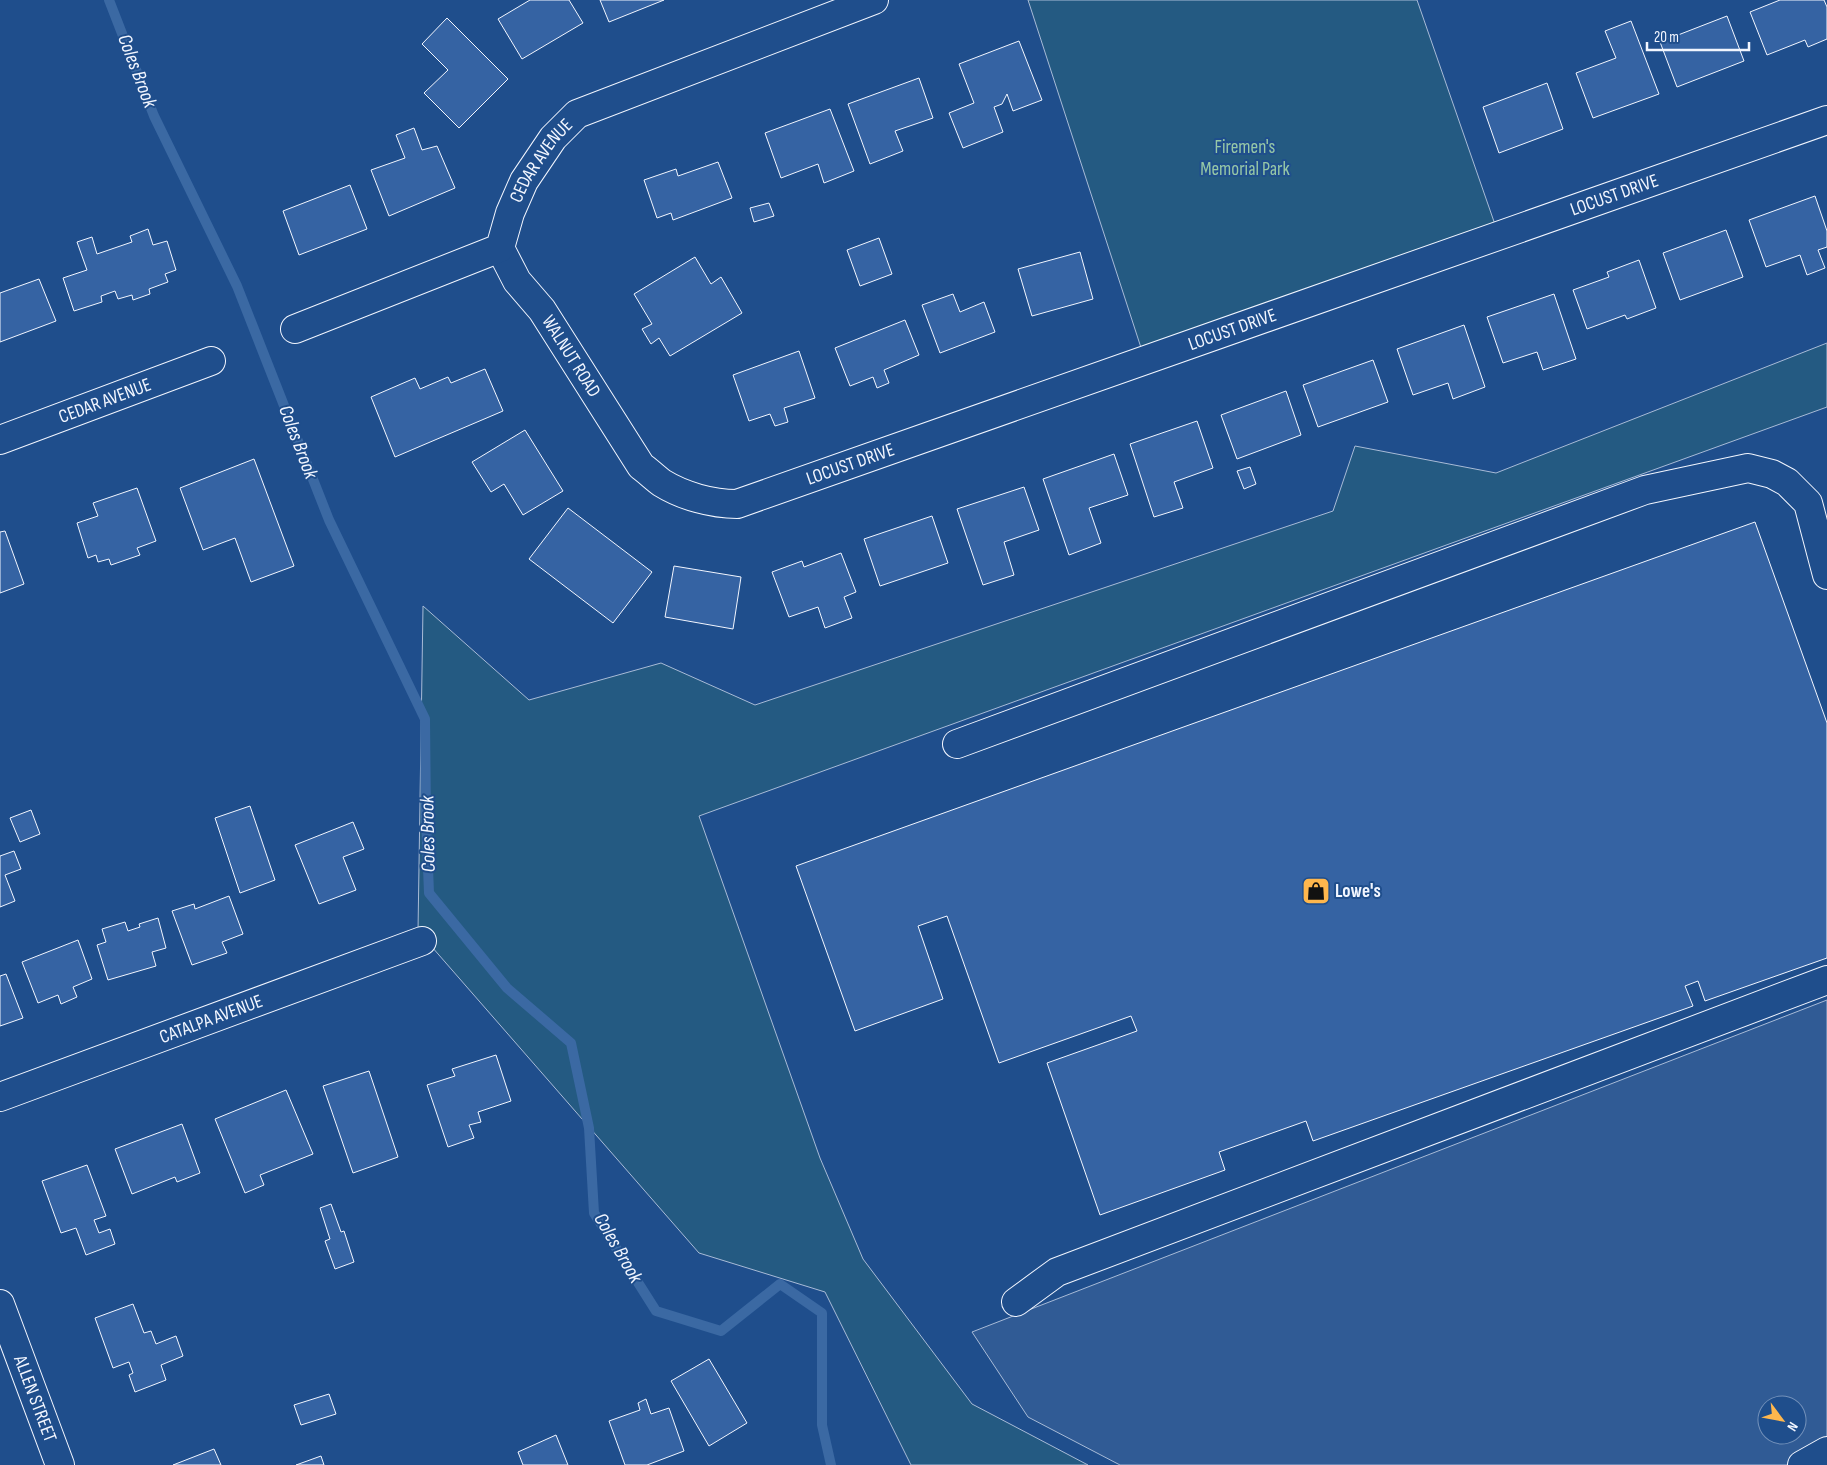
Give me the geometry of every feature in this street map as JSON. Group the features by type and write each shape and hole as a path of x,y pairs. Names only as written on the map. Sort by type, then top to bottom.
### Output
{"street":[{"name":"CEDAR AVENUE","path":"500,248 510,213 524,181 553,138 577,114 874,0"},
{"name":"LOCUST DRIVE","path":"641,466 662,483 684,494 714,502 737,504 1827,120"},
{"path":"295,329 500,248"},
{"name":"WALNUT ROAD","path":"500,248 517,281 542,310 641,466"},
{"name":"CEDAR AVENUE","path":"0,440 210,361"},
{"path":"957,744 1646,490 1748,468 1772,474 1787,482 1808,503 1827,575"},
{"name":"CATALPA AVENUE","path":"0,1097 422,942"},
{"path":"1016,1302 1057,1272 1827,980"},
{"name":"ALLEN STREET","path":"0,1304 60,1465"},
{"path":"1802,1465 1827,1451"}],"green space":[{"name":"Firemen's Memorial Park","path":"1028,0 1417,0 1499,236 1145,360"},
{"path":"1827,343 1827,407 699,816 820,1158 863,1259 972,1404 1088,1465 911,1465 825,1292 699,1253 418,931 423,606 529,700 661,663 755,705 1333,511 1355,446 1496,473"}],"shaded area":[{"path":"1827,1000 1827,1465 1120,1465 1028,1417 972,1332"}],"building":[{"path":"530,0 569,0 583,23 522,59 498,19"},
{"path":"600,0 664,0 609,22"},
{"path":"1780,0 1824,0 1827,7 1827,39 1808,47 1805,40 1767,55 1750,12"},
{"path":"1727,16 1744,61 1677,87 1660,42"},
{"path":"447,18 508,79 459,128 424,93 448,70 422,44"},
{"path":"1631,21 1659,94 1593,118 1576,73 1616,58 1605,31"},
{"path":"1019,41 1042,100 1013,111 1007,94 1002,104 994,107 1003,132 963,148 949,113 974,103 959,64"},
{"path":"919,78 933,118 895,131 903,151 870,164 848,104"},
{"path":"1547,83 1563,129 1499,153 1483,107"},
{"path":"830,109 854,171 824,183 818,164 781,178 765,133"},
{"path":"414,128 422,150 437,146 455,188 389,216 371,170 405,158 396,135"},
{"path":"718,162 732,198 673,220 671,213 657,218 644,180 676,169 678,176"},
{"path":"350,185 367,229 299,255 283,211"},
{"path":"1815,196 1827,231 1827,247 1818,250 1825,268 1807,275 1800,255 1766,267 1749,220"},
{"path":"769,203 774,216 754,222 750,208"},
{"path":"148,229 153,245 167,241 176,270 165,274 168,282 149,289 150,294 133,300 132,295 118,299 115,291 101,296 102,302 74,311 63,278 87,270 77,242 92,237 97,254 132,242 130,236"},
{"path":"1726,230 1743,277 1680,300 1663,253"},
{"path":"879,238 892,274 860,286 847,250"},
{"path":"1080,252 1093,299 1032,316 1018,269"},
{"path":"695,257 711,284 721,277 742,313 670,356 659,338 651,344 642,329 652,324 634,294"},
{"path":"1639,260 1656,308 1627,319 1625,315 1587,329 1573,290 1609,277 1607,272"},
{"path":"39,279 56,321 0,342 0,293"},
{"path":"953,294 960,312 984,302 995,332 940,353 922,305"},
{"path":"1554,294 1576,359 1543,370 1537,352 1503,363 1487,317"},
{"path":"905,320 919,355 884,370 889,383 877,388 873,377 850,386 835,348"},
{"path":"1464,325 1485,387 1453,399 1448,383 1413,395 1397,349"},
{"path":"799,351 815,398 784,408 788,422 775,426 770,414 749,421 733,375"},
{"path":"1373,360 1388,402 1318,427 1303,385"},
{"path":"485,369 503,411 395,457 371,397 415,378 420,389 448,377 451,383"},
{"path":"1286,391 1301,435 1237,459 1221,415"},
{"path":"1197,421 1213,468 1174,482 1183,508 1154,517 1130,444"},
{"path":"525,430 563,491 523,515 504,484 491,492 472,462"},
{"path":"1114,454 1128,495 1089,508 1101,543 1069,555 1043,479"},
{"path":"254,459 294,566 251,582 235,538 203,550 180,488"},
{"path":"1250,467 1256,484 1244,489 1237,471"},
{"path":"1024,487 1039,530 1004,542 1014,575 983,585 957,509"},
{"path":"137,488 156,541 137,548 140,555 111,565 109,559 98,562 96,555 88,558 77,523 98,516 93,503"},
{"path":"568,508 652,572 613,623 529,559"},
{"path":"932,516 948,563 880,586 864,539"},
{"name":"Lowe's","path":"1755,522 1827,723 1827,958 1705,1001 1698,981 1685,986 1693,1006 1313,1141 1306,1121 1219,1152 1225,1170 1100,1215 1047,1063 1137,1031 1131,1016 999,1063 947,916 918,926 943,999 855,1031 796,866"},
{"path":"5,531 24,584 0,593 0,532"},
{"path":"841,553 856,592 844,597 852,618 825,628 818,607 789,617 772,572 802,561 804,567"},
{"path":"674,566 741,577 733,629 665,617"},
{"path":"250,806 275,880 240,893 215,818"},
{"path":"31,810 40,834 20,842 10,818"},
{"path":"353,822 364,849 343,857 356,890 319,904 295,845"},
{"path":"14,851 21,869 5,875 15,901 0,907 0,856"},
{"path":"229,896 243,934 222,942 227,953 192,965 172,911 194,904 195,909"},
{"path":"158,918 166,948 152,952 156,966 108,980 97,945 106,942 102,929 125,922 128,931 140,927 139,924"},
{"path":"78,940 92,979 73,987 77,997 61,1004 58,995 38,1003 22,962"},
{"path":"6,974 23,1018 0,1026 0,976"},
{"path":"496,1055 511,1101 478,1112 481,1122 469,1125 474,1138 448,1147 427,1085 455,1076 452,1069"},
{"path":"369,1071 398,1157 353,1173 323,1086"},
{"path":"286,1090 313,1154 260,1175 264,1185 245,1193 215,1119"},
{"path":"182,1124 200,1173 177,1182 175,1177 132,1194 115,1149"},
{"path":"87,1165 106,1216 94,1220 99,1233 110,1229 115,1244 86,1255 76,1228 61,1233 42,1181"},
{"path":"331,1204 341,1232 344,1231 354,1262 335,1269 325,1241 330,1239 320,1208"},
{"path":"133,1304 144,1333 151,1331 156,1344 176,1336 183,1356 161,1365 166,1380 135,1392 129,1375 133,1373 129,1362 113,1368 95,1318"},
{"path":"709,1359 747,1423 709,1446 671,1381"},
{"path":"329,1394 336,1414 301,1425 294,1405"},
{"path":"646,1399 651,1414 669,1408 684,1451 647,1465 625,1465 609,1421 640,1410 638,1403"},
{"path":"556,1435 568,1465 523,1465 518,1452"},
{"path":"214,1449 221,1465 173,1465"},
{"path":"321,1456 324,1465 296,1465"}],"waterway":[{"name":"Coles Brook","path":"109,0 154,116 237,286 329,520 425,719 429,893 507,988 571,1043 589,1128 594,1213 656,1311 721,1331 780,1284 822,1313 822,1425 831,1465"}],"place":[{"name":"Lowe's","path":"1316,891"}]}
